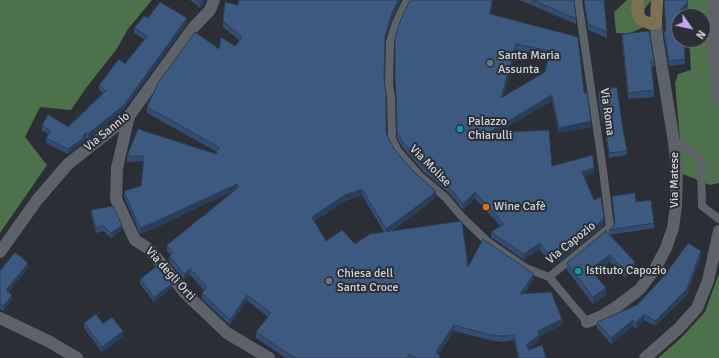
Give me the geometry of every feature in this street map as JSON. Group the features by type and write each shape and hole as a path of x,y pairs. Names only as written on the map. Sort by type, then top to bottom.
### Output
{"street":[{"path":"638,0 637,10 639,17 646,22 656,23"},
{"name":"Via Matese","path":"587,322 602,316 640,289 655,269 666,248 673,228 676,205 677,172 674,142 657,38 657,0"},
{"path":"714,0 713,39 719,100"},
{"name":"Via Sannio","path":"0,252 37,200 68,164 129,116 193,28 212,5"},
{"name":"Via degli Orti","path":"129,116 117,168 116,199 135,240 149,249 186,294 227,333 269,358"},
{"path":"645,358 679,328 696,308 708,281 719,231"},
{"path":"0,318 50,342 77,358"}],"lane":[{"name":"Via Molise","path":"407,0 396,23 390,42 389,84 391,97 392,139 398,151 419,175 446,198 462,217 488,242 526,268 549,277"},
{"name":"Via Roma","path":"578,0 610,227"},
{"path":"674,142 684,145 701,159 702,206 719,220"},
{"name":"Via Capozio","path":"549,277 610,227"},
{"path":"549,277 587,322"}],"green space":[{"path":"0,0 152,0 128,29 116,50 71,110 40,107 25,137 47,165 0,233"},
{"path":"627,0 652,0 645,8 642,28 630,33 616,33 614,12"},
{"path":"687,0 719,0 719,183 710,185 683,174 675,83 678,74 691,70 690,48 711,48 711,8 688,8"},
{"path":"719,273 719,358 658,358 680,339 705,312"}],"building":[{"path":"239,0 398,0 391,15 385,36 384,79 386,92 386,133 394,149 415,173 436,191 386,229 362,189 345,195 312,217 326,241 342,230 355,244 370,234 462,221 468,267 483,239 534,274 520,294 551,292 562,319 538,331 539,335 526,345 529,350 542,345 546,358 519,358 514,335 490,335 454,325 436,352 440,356 438,358 415,358 410,354 407,358 296,358 256,332 271,313 247,295 230,320 202,293 207,287 190,269 184,274 169,256 173,253 167,245 239,187 237,184 140,228 124,191 141,186 144,156 127,156 138,129 216,154 219,147 147,107 158,83 195,32 219,49 221,37 235,46 242,37 223,21 225,2 238,5"},
{"path":"410,0 492,0 490,14 578,37 584,93 587,92 591,121 559,128 552,95 488,133 549,130 552,166 593,155 594,168 582,172 594,200 601,197 604,219 552,260 540,243 524,254 491,232 504,224 475,192 463,204 450,188 423,165 403,142 397,132 395,37 401,19","holes":["516,44 550,51 545,72 501,98"]},
{"path":"533,0 574,0 576,19"},
{"path":"584,0 604,0 607,32 588,24"},
{"path":"664,0 687,0 687,3 682,8 671,8 671,48 684,48 685,59 669,61 664,32 666,31"},
{"path":"160,2 187,18 124,105 88,134 86,132 83,136 85,137 68,149 46,138 51,131 42,126 48,114 68,127 106,91 99,85 119,59 125,64 147,36 134,28 144,16 148,18"},
{"path":"649,31 654,60 651,61 654,90 628,93 622,34"},
{"path":"617,87 627,151 609,153 598,91"},
{"path":"635,193 636,202 651,200 654,223 609,230 614,226 615,222 612,196"},
{"path":"113,206 122,225 111,233 104,226 96,228 91,210"},
{"name":"Istituto Capozio","path":"606,231 635,262 626,271 610,255 590,269 606,288 593,297 567,263"},
{"path":"688,243 701,251 687,289 655,321 644,314 636,323 633,320 611,338 597,322 637,305 665,275"},
{"path":"15,252 28,263 6,290 12,295 3,306 0,304 0,271"},
{"path":"157,266 172,284 154,297 140,279"},
{"path":"96,314 103,324 112,317 123,331 102,347 84,323"}],"place":[{"name":"Santa Maria Assunta","path":"490,63"},
{"name":"Palazzo Chiarulli","path":"460,129"},
{"name":"Wine Cafè","path":"486,207"},
{"name":"Istituto Capozio","path":"578,271"},
{"name":"Chiesa dell Santa Croce","path":"329,281"}]}
